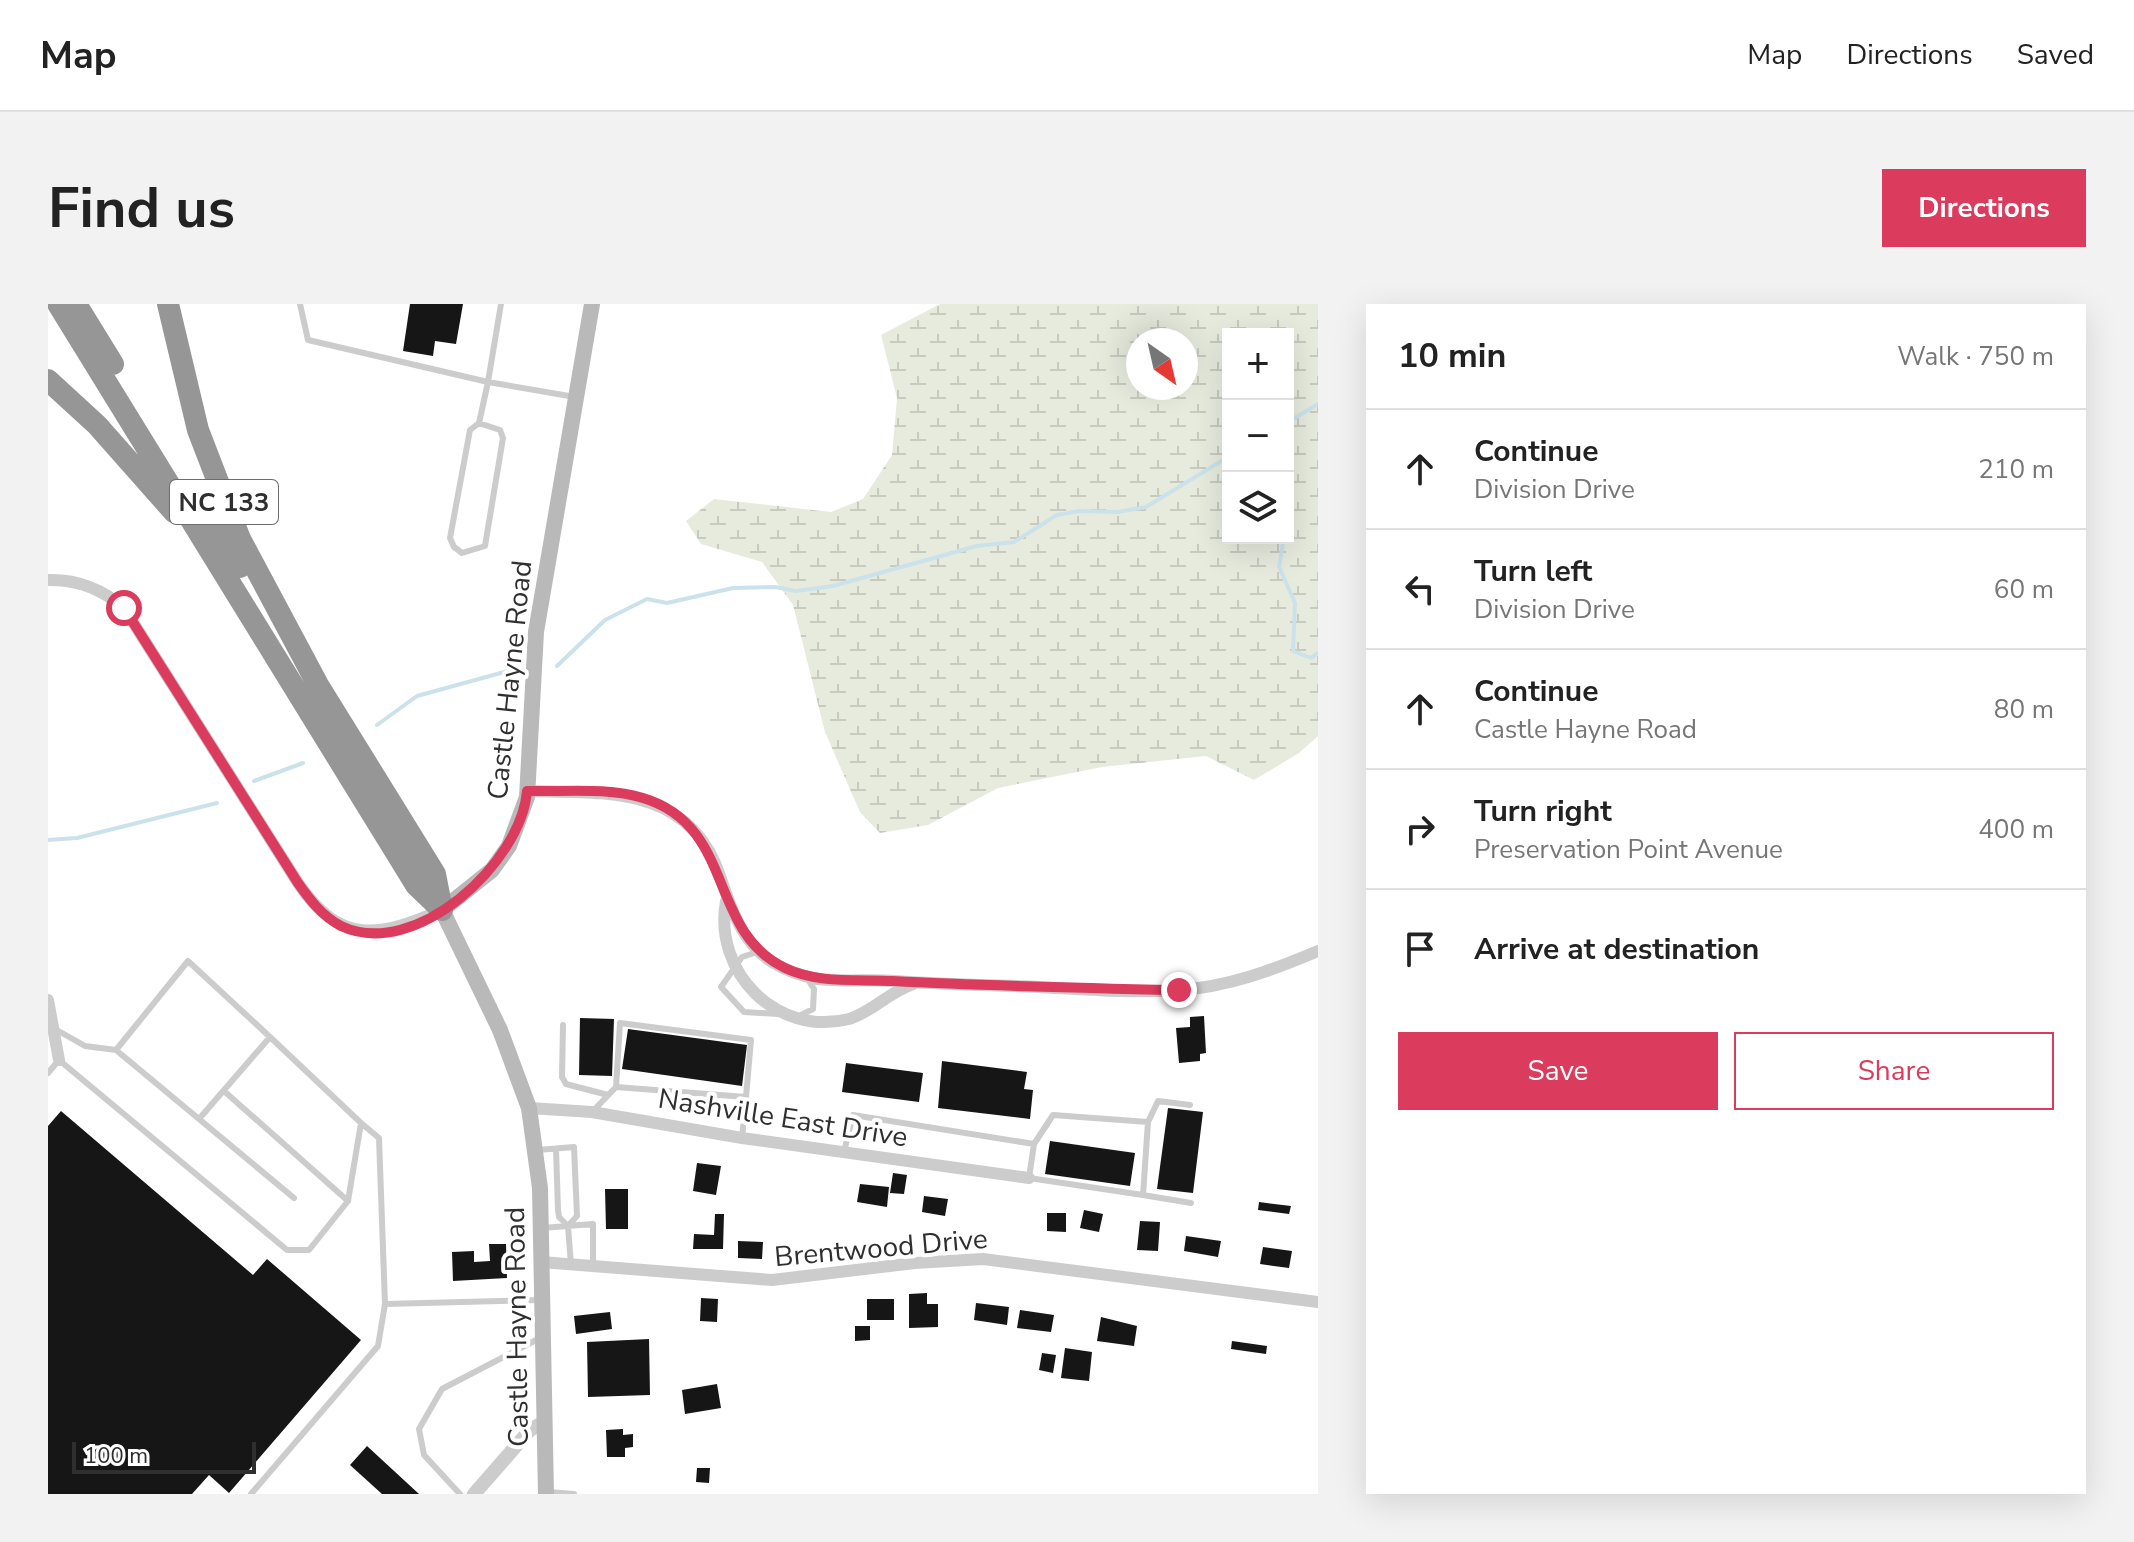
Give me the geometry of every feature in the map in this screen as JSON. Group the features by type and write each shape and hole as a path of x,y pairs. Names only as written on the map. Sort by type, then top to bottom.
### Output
{"highway":[{"name":"NC 133","path":"58,304 416,885 442,910"},
{"path":"76,304 287,641 318,685"},
{"name":"NC 133","path":"168,304 198,430 218,486 264,587 318,685 435,874 442,910"},
{"path":"48,380 141,471 181,521 261,636"}],"main road":[{"name":"Castle Hayne Road","path":"546,1493 541,1228 529,1108 500,1030 442,910 478,884 509,846 527,791 536,632 592,304"}],"street":[{"path":"48,580 80,582 97,589 124,608 298,883 325,916 343,927 375,932 395,929 442,910"},
{"path":"527,791 630,796 661,805 691,828 708,848 726,901 741,929 770,960 806,976 914,984 1179,990 1271,971 1318,951"},
{"path":"726,901 723,937 736,965 760,999 788,1016 845,1020 861,1014 894,990 914,984"},
{"path":"48,1000 59,1060"},
{"name":"Nashville East Drive","path":"529,1108 592,1112 742,1138 1029,1178"},
{"name":"Brentwood Drive","path":"541,1262 772,1280 915,1263 983,1259 1318,1302"},
{"path":"474,1494 530,1430 544,1422"}],"lane":[{"path":"300,304 308,340 488,382 575,397"},
{"path":"479,423 500,430 503,438 485,546 462,553 454,547 450,538 470,430 479,423 488,382 501,304"},
{"path":"760,951 749,952 721,987 744,1012 788,1016 813,1009 814,989 806,976"},
{"path":"116,1050 188,961 379,1138 385,1304 378,1346 251,1494"},
{"path":"592,1112 616,1087 620,1023 751,1040 742,1138"},
{"path":"563,1025 562,1077 566,1084 608,1095"},
{"path":"53,1029 85,1046 116,1050 294,1198"},
{"path":"199,1119 270,1037"},
{"path":"48,1073 59,1060 287,1250 309,1250 348,1201 361,1123"},
{"path":"616,1087 746,1097"},
{"path":"224,1091 348,1201"},
{"path":"1143,1195 1148,1122 1158,1101 1190,1105"},
{"path":"844,1152 853,1115 1034,1144"},
{"path":"1148,1122 1053,1115 1034,1144 1029,1178 1191,1203"},
{"path":"534,1151 574,1147 577,1216 568,1226"},
{"path":"556,1149 559,1217 568,1226 571,1265"},
{"path":"541,1228 593,1224 593,1266"},
{"path":"385,1304 542,1300"},
{"path":"460,1494 424,1455 419,1429 442,1389 543,1337"},
{"path":"546,1493 574,1494"}],"green space":[{"path":"940,304 1318,304 1318,736 1299,753 1254,780 1206,756 1102,767 998,788 928,825 880,833 860,812 825,732 793,605 762,562 701,544 686,521 714,499 831,512 863,499 892,455 897,398 881,335"}],"building":[{"path":"410,304 463,304 456,344 435,341 433,356 403,351"},
{"path":"1204,1016 1206,1053 1200,1054 1200,1061 1179,1063 1176,1028 1190,1027 1190,1017"},
{"path":"580,1018 614,1019 612,1076 579,1075"},
{"path":"628,1029 747,1045 742,1086 622,1069"},
{"path":"942,1061 1027,1072 1024,1089 1033,1090 1030,1119 938,1108"},
{"path":"846,1063 923,1073 919,1102 842,1092"},
{"path":"1168,1108 1203,1112 1193,1193 1157,1189"},
{"path":"61,1111 253,1275 267,1259 361,1340 229,1493 209,1475 192,1494 48,1494 48,1126"},
{"path":"1050,1141 1135,1153 1130,1186 1045,1174"},
{"path":"697,1163 721,1166 716,1195 693,1191"},
{"path":"893,1173 907,1175 904,1194 890,1193"},
{"path":"860,1184 889,1187 887,1207 857,1202"},
{"path":"605,1189 628,1189 628,1229 606,1229"},
{"path":"924,1196 948,1199 945,1216 922,1212"},
{"path":"1259,1202 1291,1206 1289,1214 1258,1210"},
{"path":"1084,1210 1103,1214 1099,1232 1080,1228"},
{"path":"1047,1213 1066,1213 1066,1232 1047,1231"},
{"path":"715,1214 724,1214 723,1249 693,1249 694,1234 714,1235"},
{"path":"1140,1221 1160,1222 1158,1251 1137,1250"},
{"path":"1186,1236 1221,1241 1218,1257 1184,1251"},
{"path":"738,1241 763,1242 762,1259 738,1258"},
{"path":"489,1244 506,1244 507,1278 453,1281 452,1252 474,1251 474,1262 490,1261"},
{"path":"1263,1247 1292,1251 1289,1268 1260,1264"},
{"path":"927,1293 927,1304 938,1304 938,1327 909,1328 909,1294"},
{"path":"701,1298 718,1299 717,1322 700,1321"},
{"path":"867,1299 894,1299 894,1320 867,1320"},
{"path":"976,1303 1009,1307 1007,1325 974,1320"},
{"path":"1020,1310 1054,1315 1051,1332 1017,1328"},
{"path":"610,1312 612,1329 576,1334 574,1316"},
{"path":"1101,1317 1137,1326 1134,1346 1097,1341"},
{"path":"855,1326 870,1326 870,1340 855,1341"},
{"path":"649,1339 650,1395 588,1397 587,1342"},
{"path":"1232,1341 1267,1346 1266,1354 1231,1349"},
{"path":"1065,1348 1092,1352 1089,1381 1061,1378"},
{"path":"1042,1353 1056,1355 1053,1373 1039,1370"},
{"path":"717,1384 721,1408 685,1414 682,1390"},
{"path":"623,1429 623,1435 633,1434 633,1447 625,1448 625,1457 607,1457 606,1430"},
{"path":"367,1446 419,1494 382,1494 350,1465"},
{"path":"697,1468 710,1468 709,1483 696,1482"}],"waterway":[{"path":"1294,418 1318,404"},
{"path":"557,666 605,620 647,599 667,603 733,588 775,587 796,591 833,586 977,546 1014,542 1057,515 1146,507 1222,461"},
{"path":"1283,544 1279,567 1295,603 1293,651 1311,658 1318,653"},
{"path":"377,725 417,696 508,671"},
{"path":"254,781 303,763"},
{"path":"48,840 77,838 217,803"}],"route":[{"path":"124,608 310,901 325,916 343,927 375,932 395,929 442,910 465,895 492,870 509,846 519,825 527,791 607,793 641,797 661,805 691,828 708,848 726,901 741,929 770,960 806,976 914,984 1179,990"}]}
